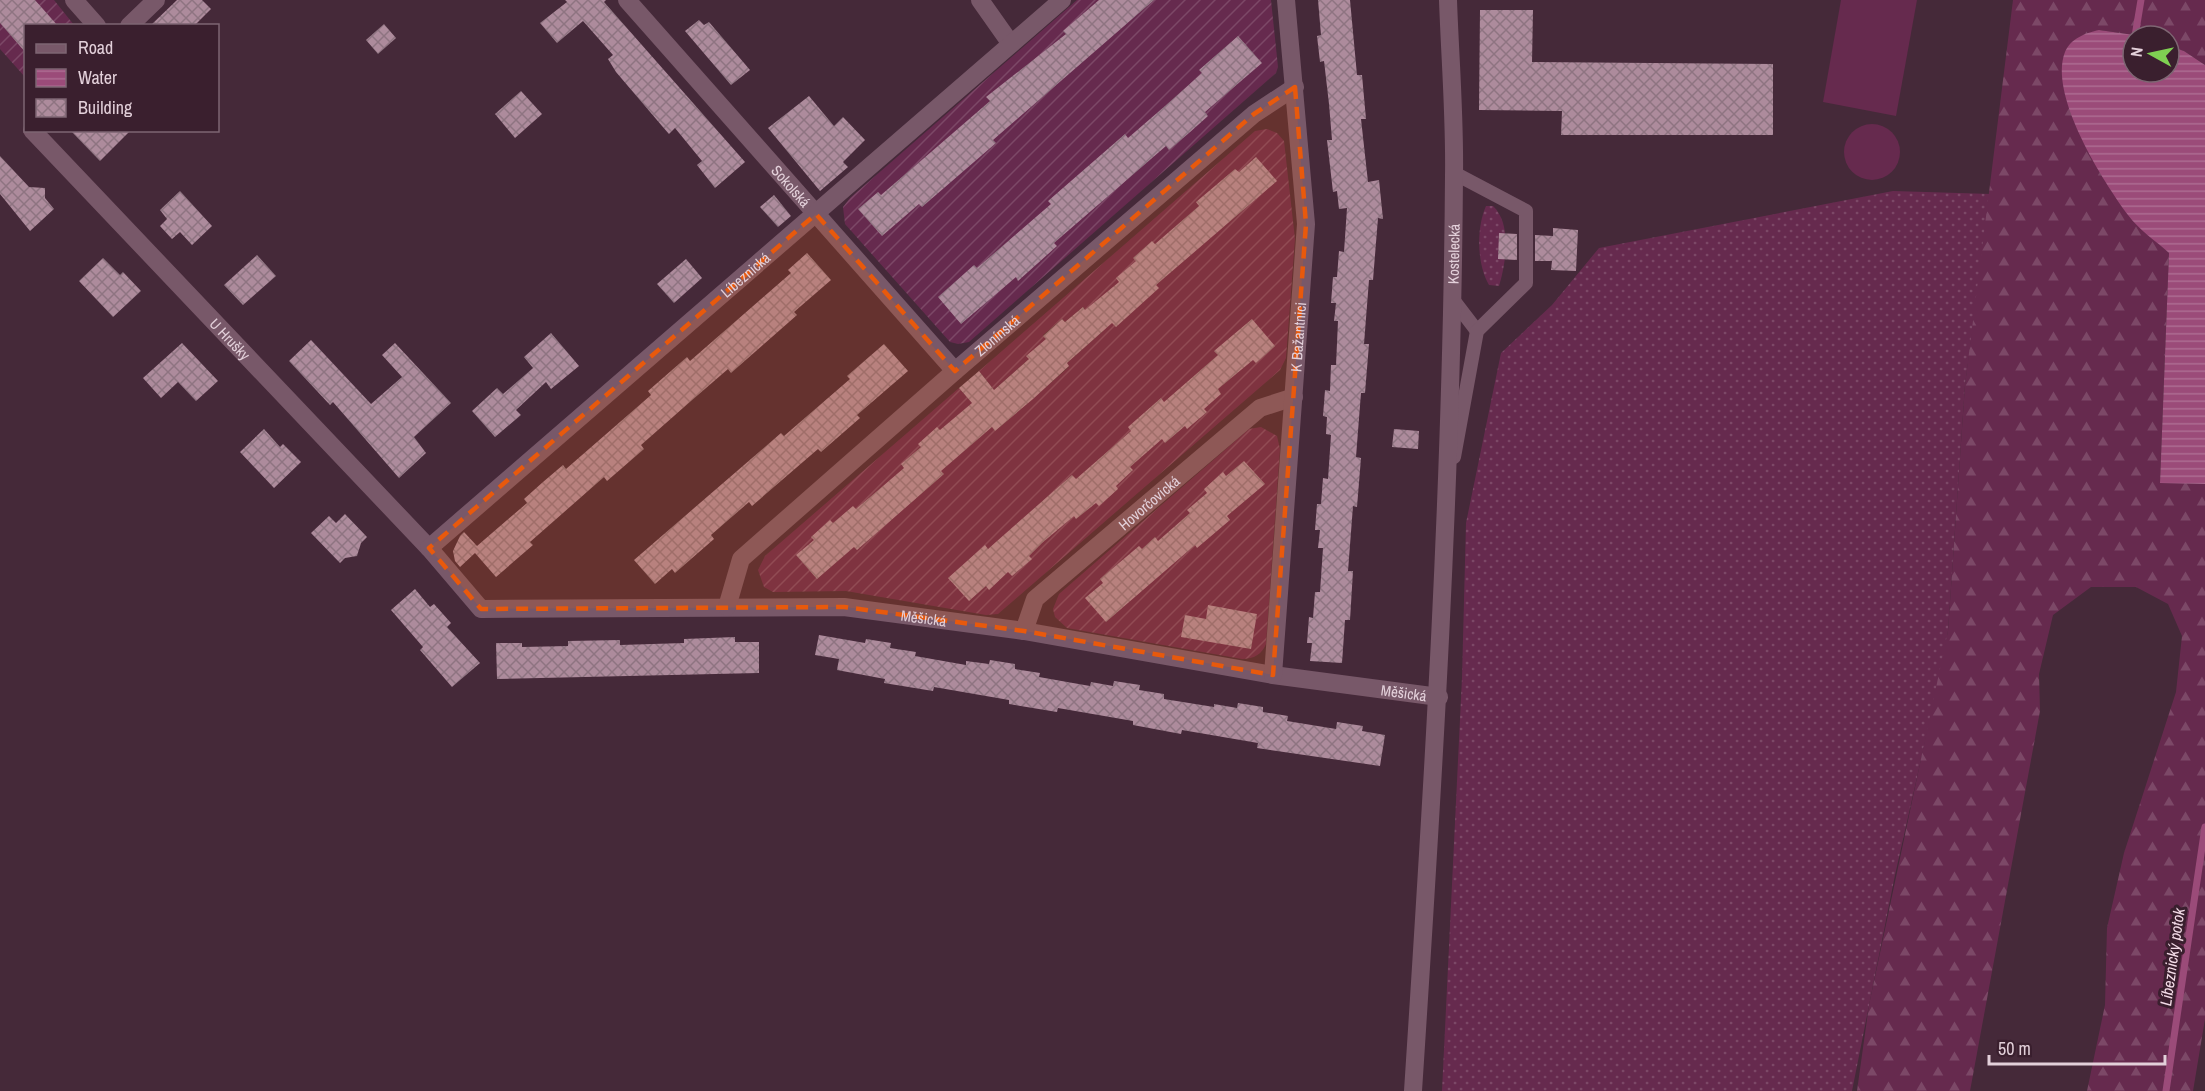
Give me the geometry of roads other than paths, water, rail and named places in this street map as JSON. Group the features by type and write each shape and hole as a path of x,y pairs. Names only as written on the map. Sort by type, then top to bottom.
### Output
{"street":[{"path":"74,0 95,24"},
{"path":"131,24 156,0"},
{"name":"Sokolská","path":"627,0 955,371"},
{"path":"980,0 1011,44"},
{"name":"Líbeznická","path":"429,548 1062,0"},
{"name":"K Bažantnici","path":"1273,675 1306,224 1286,0"},
{"name":"Kostelecká","path":"1413,1091 1439,697 1446,507 1454,173 1448,0"},
{"name":"Zlonínská","path":"727,607 741,559 1254,114 1295,87"},
{"name":"U Hrušky","path":"33,132 429,548"},
{"name":"Hovorčovická","path":"1024,631 1035,599 1260,408 1294,397"},
{"name":"Měšická","path":"429,548 481,609 844,607 1024,631 1273,675 1439,697"}],"lane":[{"path":"1446,507 1477,331 1526,283 1527,211 1454,173"},
{"path":"1451,297 1477,331"}],"water":[{"path":"2099,30 2121,33 2121,84 2181,84 2181,50 2205,65 2205,484 2160,483 2169,253 2132,220 2117,200 2093,160 2071,114 2064,91 2062,70 2065,52 2071,43"}],"waterway":[{"path":"2137,24 2141,0"},
{"name":"Líbeznický potok","path":"2166,1091 2205,827"}]}
